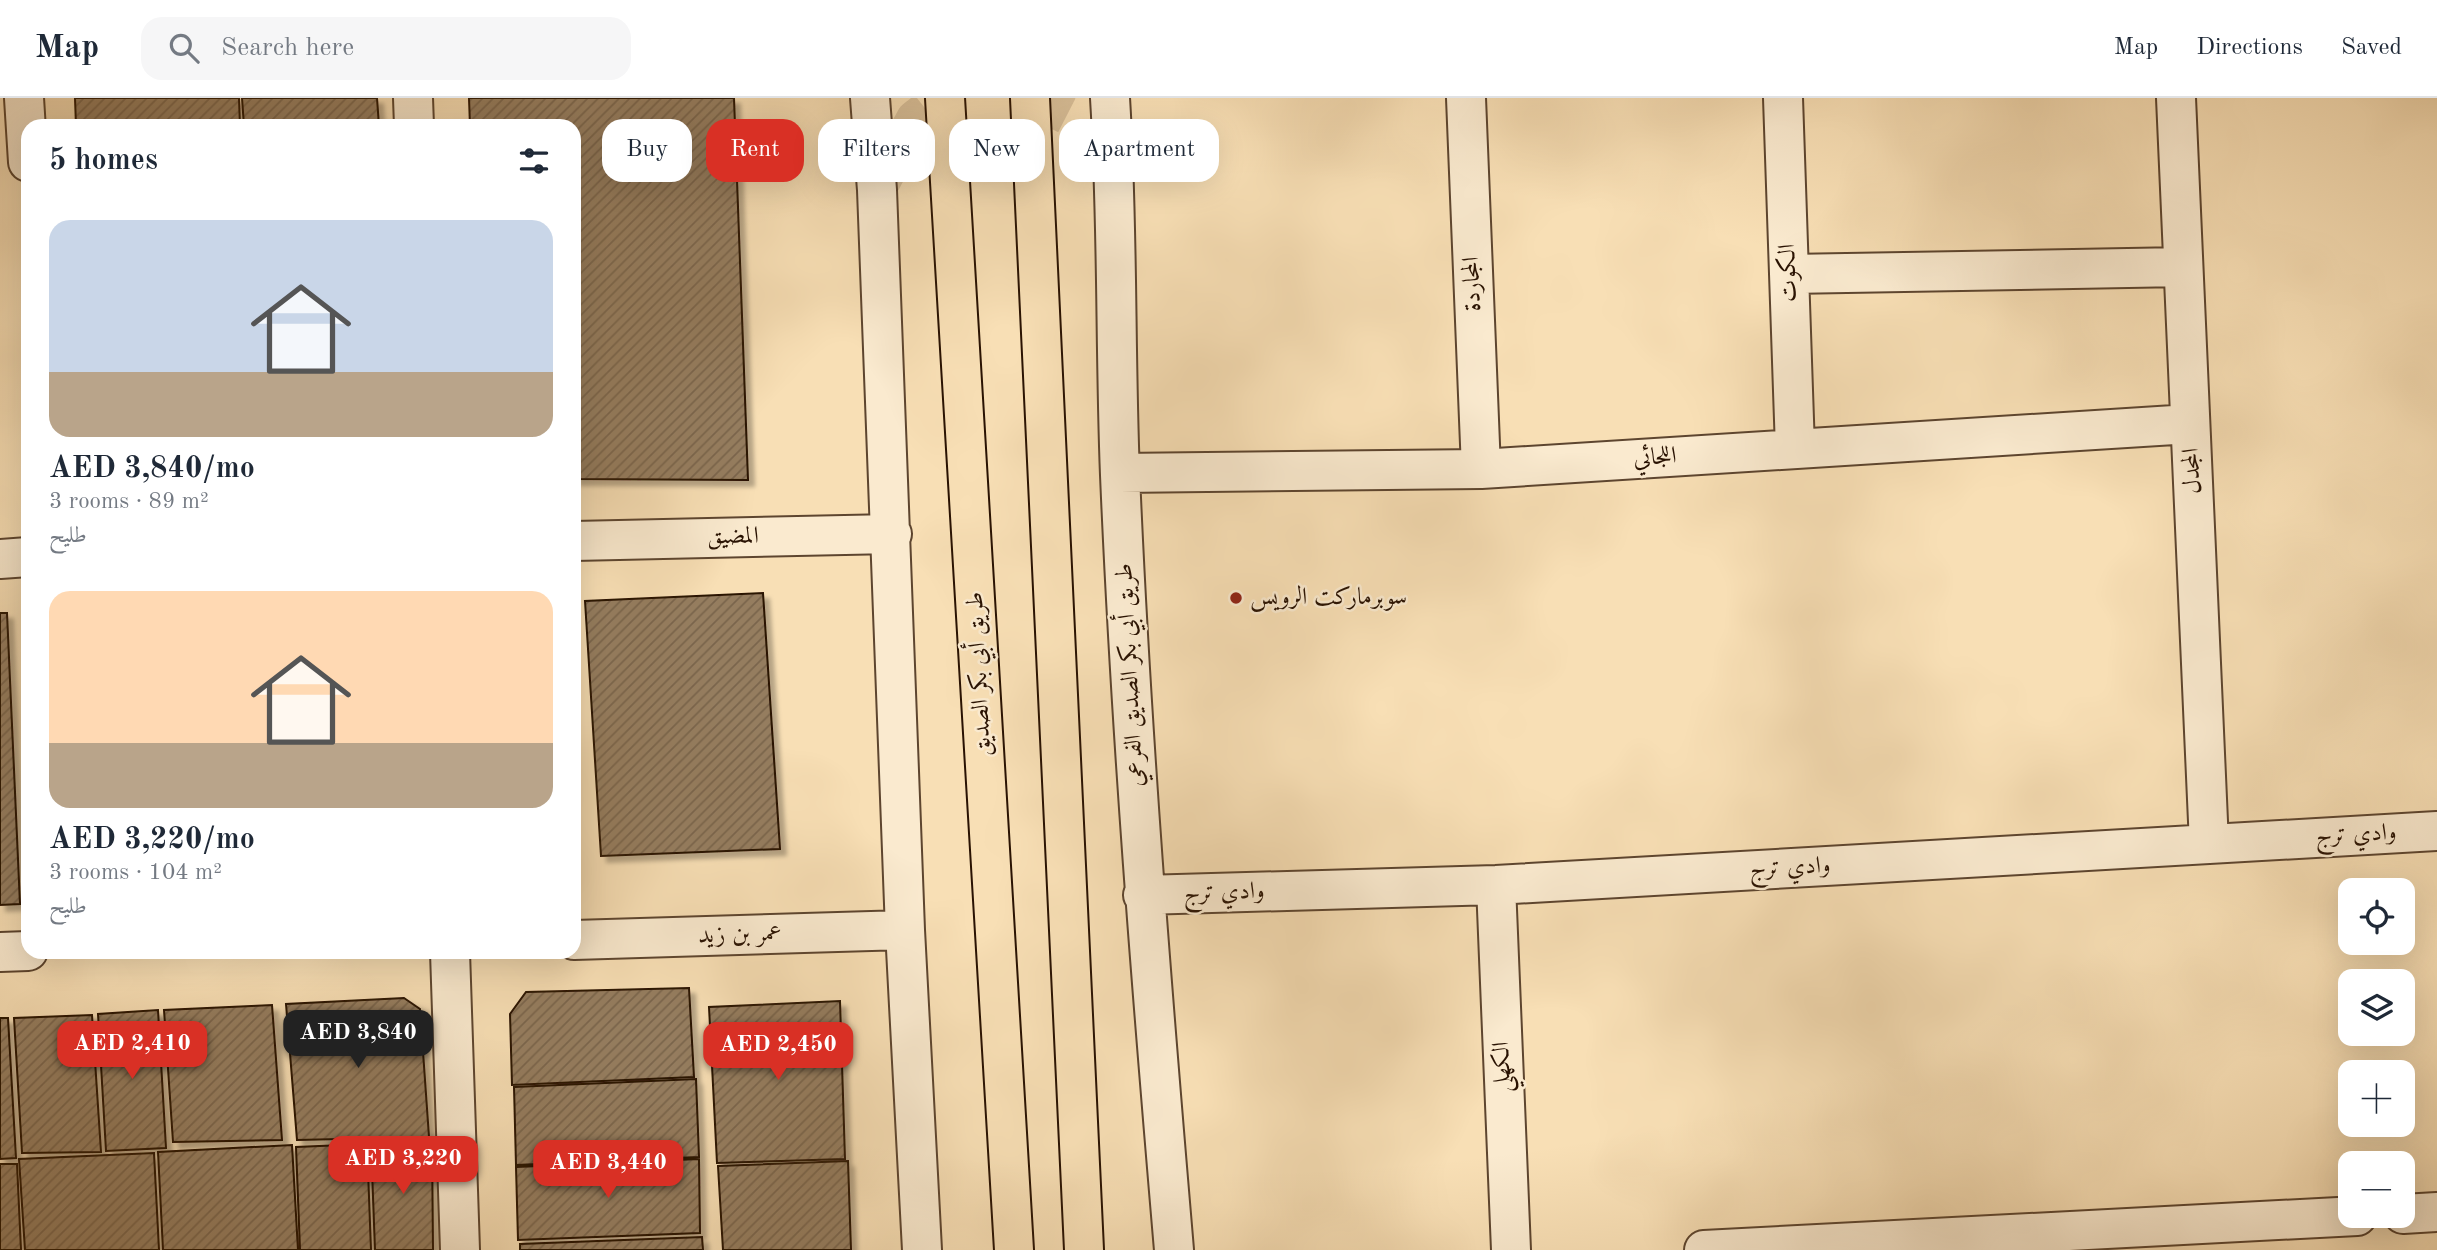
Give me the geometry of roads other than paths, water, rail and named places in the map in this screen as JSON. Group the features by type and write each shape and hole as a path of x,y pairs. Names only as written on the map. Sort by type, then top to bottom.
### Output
{"main road":[{"name":"طريق أبي بكر الصديق","path":"945,98 1014,1250"},
{"path":"1030,98 1084,1250"}],"street":[{"path":"413,98 414,119"},
{"path":"870,98 892,534 905,930 922,1250"},
{"name":"طريق أبي بكر الصديق الفرعي","path":"1110,98 1115,180 1120,473 1143,895 1174,1250"},
{"name":"المجاردة","path":"1466,98 1480,470"},
{"name":"الكوت","path":"1783,98 1795,449"},
{"name":"المجدل","path":"2176,98 2209,844"},
{"path":"17,115 21,132"},
{"path":"1789,274 2183,267"},
{"name":"اللجائي","path":"1120,473 1480,470 2190,424"},
{"name":"المضيق","path":"581,541 892,534"},
{"path":"0,559 21,558"},
{"name":"وادي ترج","path":"1143,895 1496,885 2437,831"},
{"name":"الكهلي","path":"1496,885 1511,1250"},
{"name":"عمر بن زيد","path":"581,940 905,930"},
{"path":"0,952 21,951"},
{"path":"450,959 460,1250"},
{"path":"2415,1213 2437,1212"},
{"path":"1704,1250 2338,1217"}],"tunnel":[{"path":"877,190 915,119 942,98"},
{"path":"1033,98 1074,119"}],"place":[{"name":"سوبرماركت الرويس","path":"1236,598"}]}
